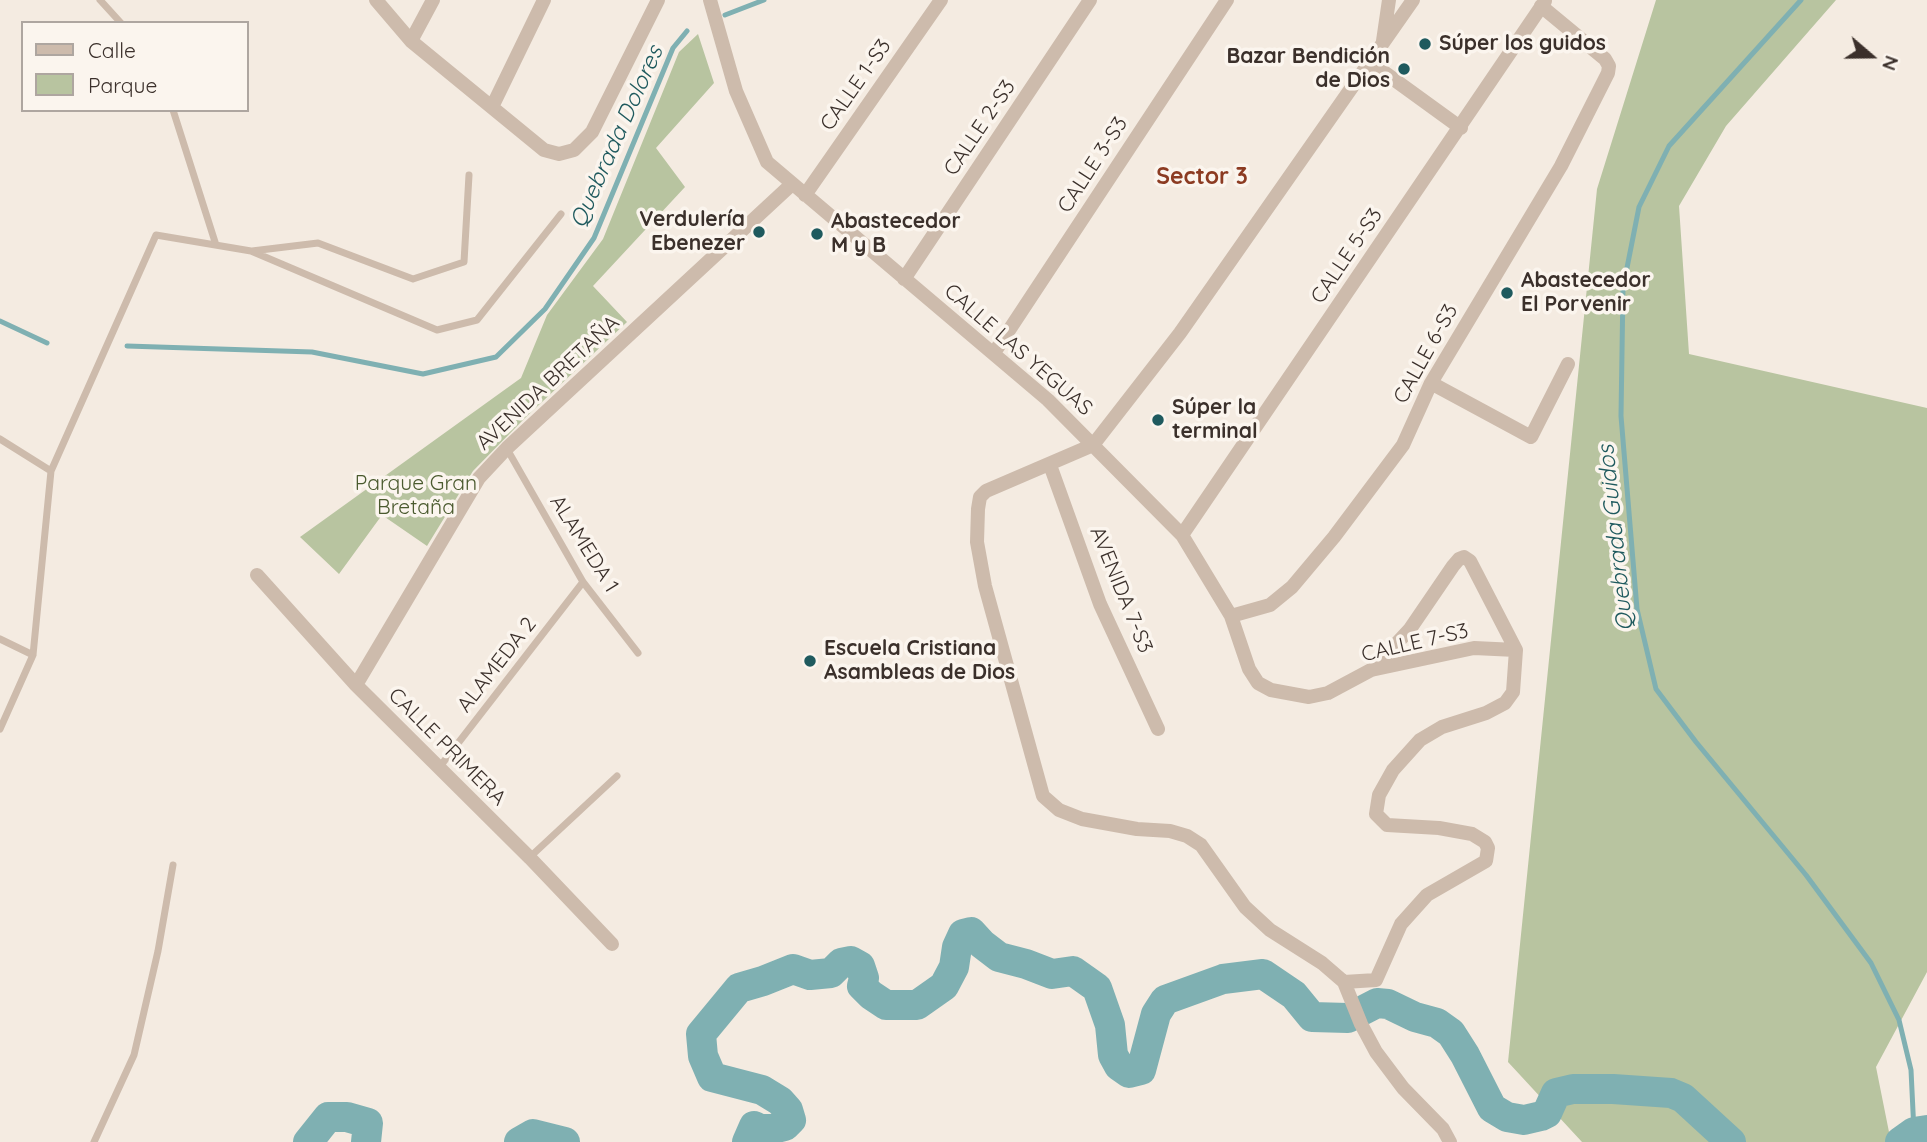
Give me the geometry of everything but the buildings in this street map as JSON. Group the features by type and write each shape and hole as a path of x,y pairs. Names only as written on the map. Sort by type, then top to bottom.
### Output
{"street":[{"path":"376,0 411,41 544,150 559,154 574,149 592,132 658,0"},
{"path":"411,41 433,0"},
{"path":"492,107 544,0"},
{"name":"CALLE LAS YEGUAS","path":"709,0 736,91 767,162 994,353 1048,400 1093,445 986,491 980,497 978,509 978,542 985,586 1043,796 1059,810 1082,819 1136,829 1170,831 1187,836 1200,845 1245,907 1270,930 1322,963 1344,982 1361,1024 1377,1052 1396,1079 1443,1129 1450,1142"},
{"name":"CALLE 1-S3","path":"805,195 941,0"},
{"name":"CALLE 2-S3","path":"904,279 1090,0"},
{"name":"CALLE 3-S3","path":"994,353 1227,0"},
{"path":"1383,46 1390,0"},
{"path":"1093,445 1180,333 1413,0"},
{"name":"CALLE 6-S3","path":"1231,616 1270,605 1292,587 1334,537 1403,445 1431,383 1561,166 1608,73 1609,66 1543,3"},
{"name":"CALLE 5-S3","path":"1182,535 1461,128 1543,3"},
{"path":"1370,62 1461,128"},
{"name":"AVENIDA BRETAÑA","path":"356,685 479,478 507,448 792,184"},
{"path":"1431,383 1531,437 1568,364"},
{"name":"CALLE 7-S3","path":"1093,445 1182,535 1231,616 1249,669 1258,683 1271,690 1309,697 1328,693 1371,670 1474,648 1516,650"},
{"name":"AVENIDA 7-S3","path":"1050,465 1100,604 1158,729"},
{"path":"1344,982 1376,979 1401,924 1427,894 1486,861 1488,853 1485,842 1472,834 1439,828 1387,825 1376,814 1379,795 1393,770 1420,740 1442,727 1486,713 1505,703 1513,692 1516,650 1470,561 1464,557 1459,559 1410,629 1371,670"},
{"name":"CALLE PRIMERA","path":"257,575 356,685 530,858 612,944"}],"lane":[{"path":"100,0 119,21"},
{"path":"174,112 216,246"},
{"path":"251,251 318,243 413,279 464,262 469,175"},
{"path":"0,729 33,655 51,471 156,235 251,251 437,330 477,320 561,214"},
{"path":"0,439 51,471"},
{"name":"ALAMEDA 1","path":"507,448 583,582 638,653"},
{"name":"ALAMEDA 2","path":"438,769 583,582"},
{"path":"0,639 33,655"},
{"path":"530,858 617,776"},
{"path":"94,1142 134,1055 158,951 173,865"}],"green space":[{"path":"1656,0 1836,0 1726,126 1679,206 1689,354 1927,408 1927,972 1876,1067 1891,1142 1582,1142 1508,1062 1597,189"},
{"name":"Parque Gran Bretaña","path":"698,34 714,83 656,148 685,187 593,286 627,322 473,471 427,546 382,515 339,574 300,537 521,378 547,315 603,239 679,52"}],"waterway":[{"name":"Quebrada Dolores","path":"725,15 764,0"},
{"name":"Quebrada Guidos","path":"1801,0 1669,146 1639,207 1623,288 1621,416 1637,609 1656,689 1696,742 1806,875 1871,963 1899,1020 1911,1070 1914,1132"},
{"name":"Quebrada Dolores","path":"127,346 312,352 423,374 496,357 545,309 594,238 673,48 687,31"},
{"name":"Quebrada Dolores","path":"0,321 47,343"},
{"path":"747,1142 754,1126 772,1129 785,1126 791,1120 788,1110 780,1101 762,1090 712,1077 703,1056 701,1034 739,988 793,969 810,975 831,973 841,963 851,961 860,966 864,978 862,986 871,995 886,1005 917,1005 944,986 954,967 957,947 963,934 971,932 999,957 1052,974 1073,971 1097,988 1110,1025 1113,1055 1119,1066 1129,1073 1141,1070 1156,1014 1165,1000 1223,979 1263,974 1294,995 1312,1017 1348,1018 1377,1003 1388,1004 1415,1017 1437,1023 1451,1033 1492,1108 1507,1117 1524,1120 1541,1116 1547,1113 1556,1093 1573,1089 1671,1093 1683,1098 1731,1142"},
{"path":"308,1142 328,1117 347,1117 368,1123 366,1142"},
{"name":"Quebrada Guidos","path":"1900,1142 1914,1132 1927,1130"},
{"path":"519,1142 533,1134 565,1142"}],"place":[{"name":"Súper los guidos","path":"1425,44"},
{"name":"Bazar Bendición de Dios","path":"1404,69"},
{"name":"Verdulería Ebenezer","path":"759,232"},
{"name":"Abastecedor M y B","path":"817,234"},
{"name":"Abastecedor El Porvenir","path":"1507,293"},
{"name":"Súper la terminal","path":"1158,420"},
{"name":"Escuela Cristiana Asambleas de Dios","path":"810,661"}],"district":[{"name":"Sector 3","path":"1202,177"}]}
